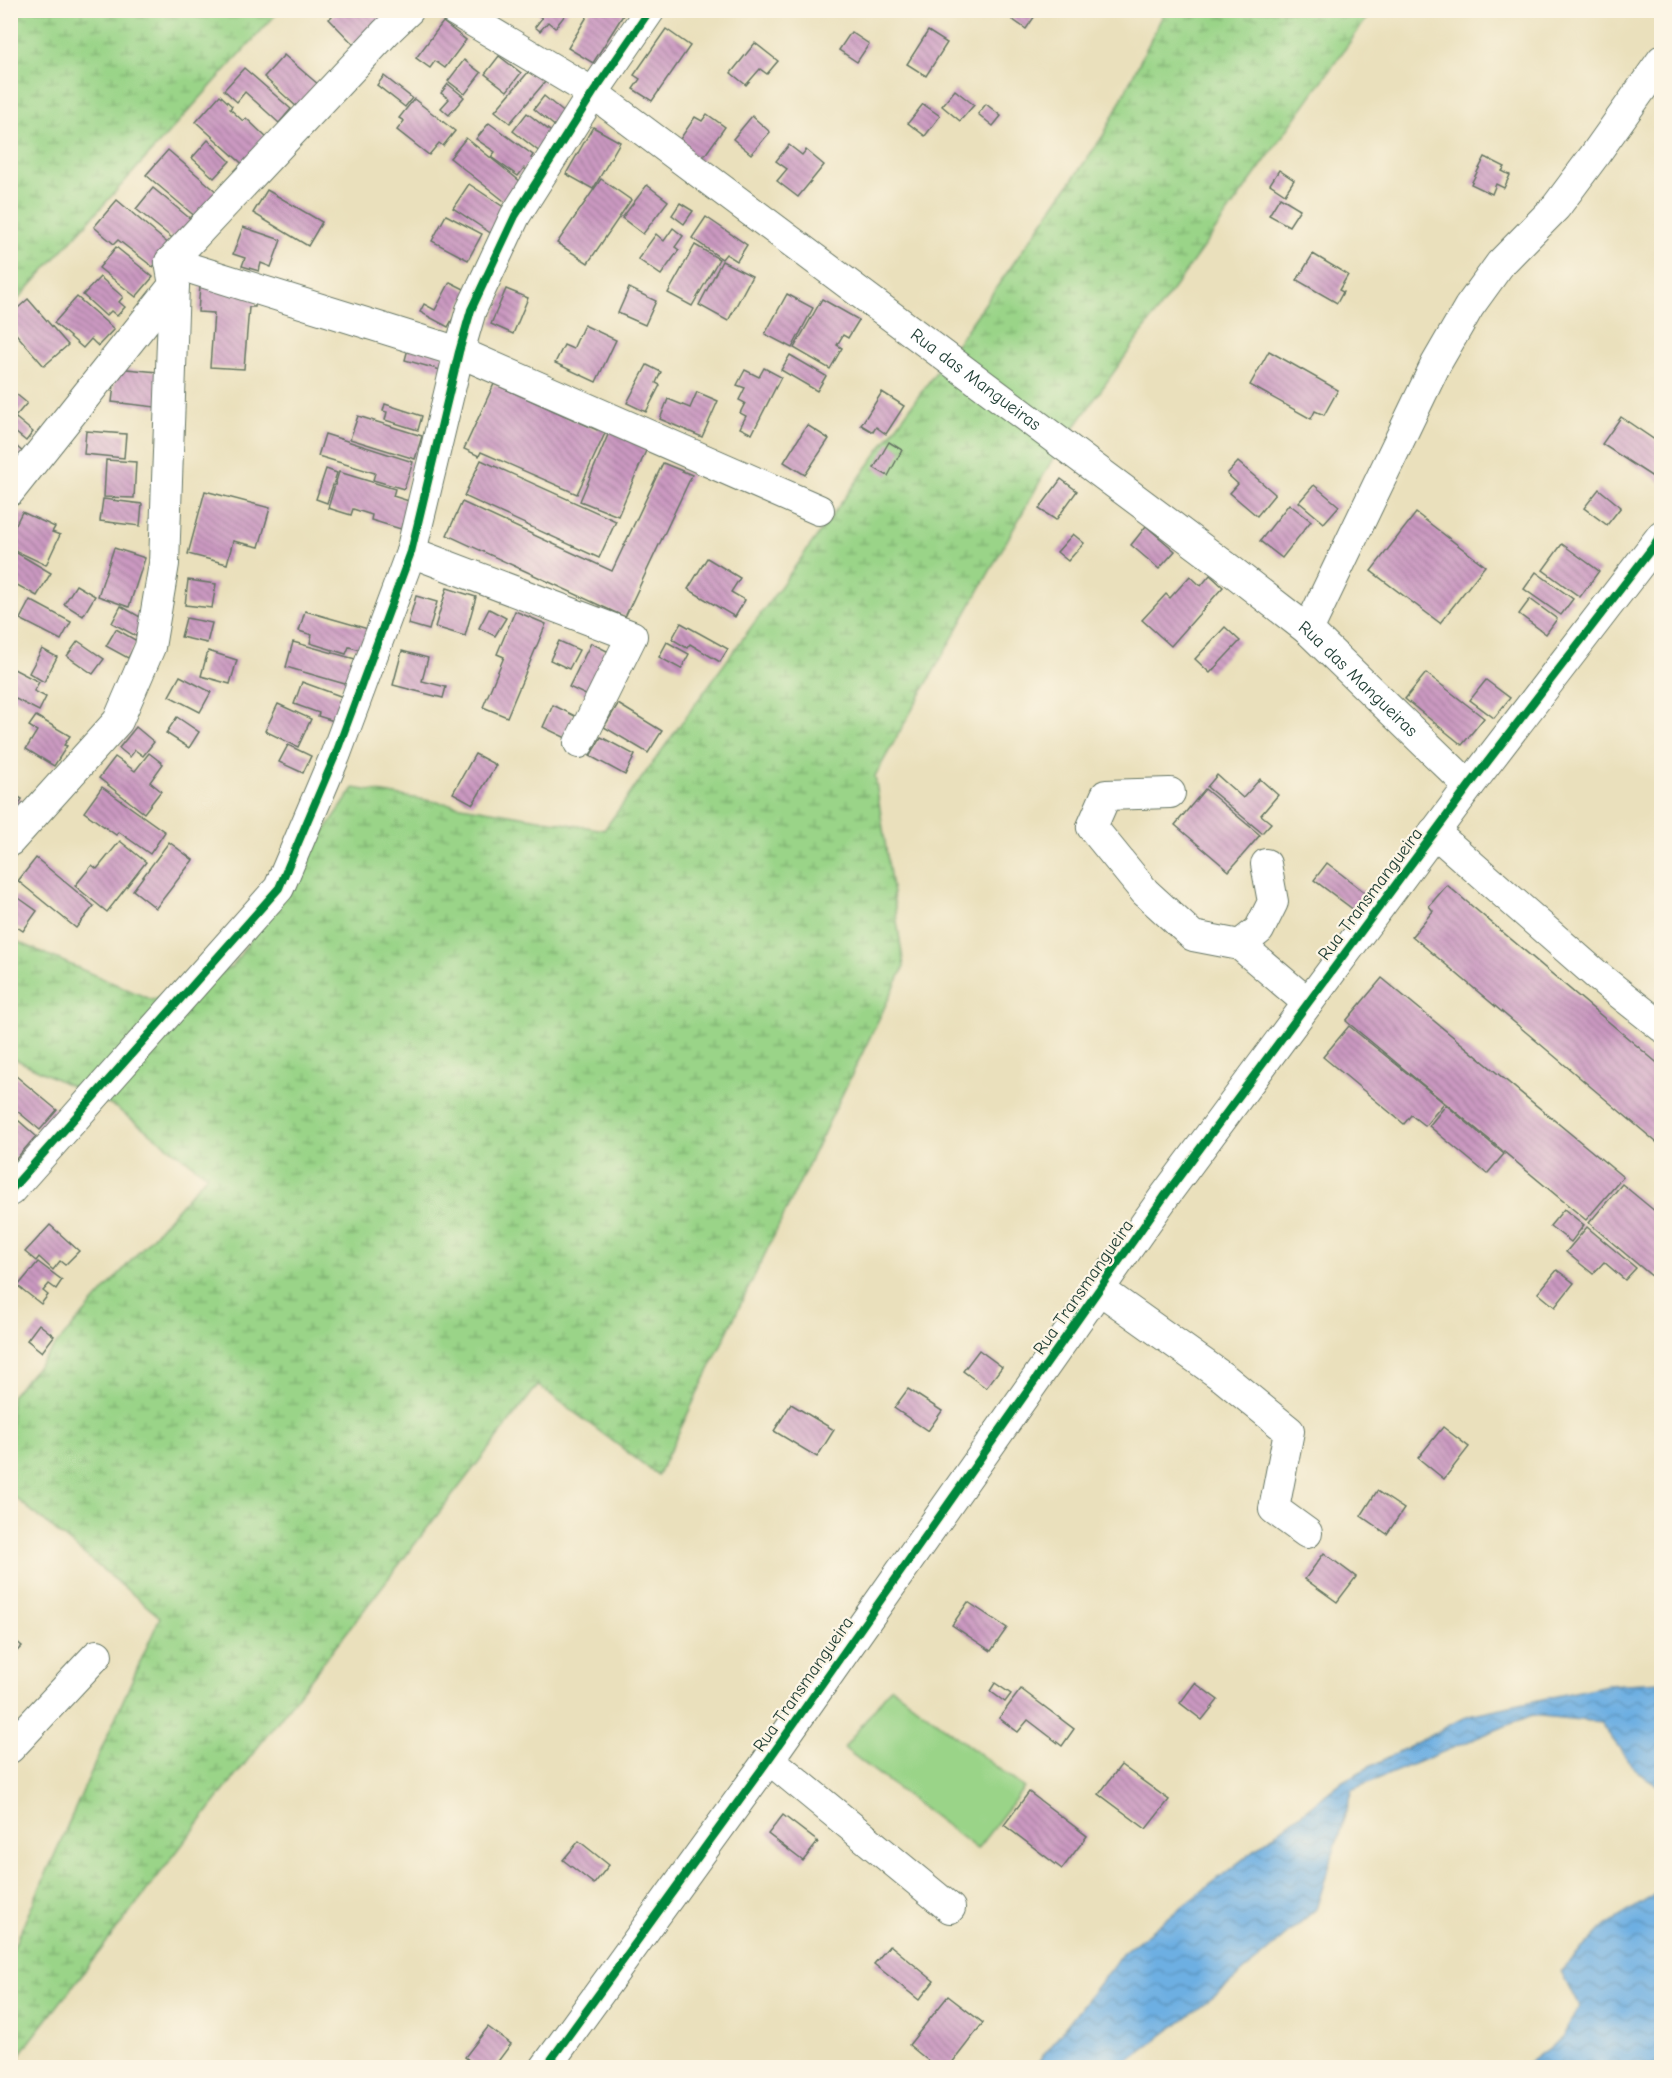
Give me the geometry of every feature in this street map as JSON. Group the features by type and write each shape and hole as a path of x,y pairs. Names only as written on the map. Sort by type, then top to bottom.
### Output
{"street":[{"path":"10,491 172,273 386,32 409,10"},
{"name":"Rua das Mangueiras","path":"454,10 593,93 1232,571 1308,630 1469,786"},
{"path":"10,1191 279,888 335,756 411,552 471,310 515,216 593,93 650,10"},
{"path":"1308,630 1436,364 1469,307 1500,264 1556,207 1662,60"},
{"path":"172,273 459,352 819,510"},
{"path":"10,841 118,721 150,646 164,564 172,273"},
{"name":"Rua Transmangueira","path":"545,2067 769,1759 1164,1197 1434,832 1662,535"},
{"path":"411,552 632,636 579,743"},
{"path":"1170,793 1106,795 1092,827 1145,892 1193,936 1240,945 1308,1003"},
{"path":"1434,832 1599,977 1662,1027"},
{"path":"1240,945 1259,930 1273,902 1266,864"},
{"path":"1100,1289 1224,1378 1288,1431 1274,1509 1307,1533"},
{"path":"10,1748 97,1655"},
{"path":"769,1759 950,1908"}],"green space":[{"path":"10,11 279,11 11,307"},
{"path":"1165,11 1372,11 1056,453 875,776 904,967 658,1475 538,1385 11,2066 11,1953 160,1617 11,1494 11,1396 207,1175 116,1108 11,1057 11,939 152,1000 232,967 354,788 604,830 965,332 1103,136"},
{"path":"891,1687 1024,1788 977,1849 844,1748"}],"water":[{"path":"1661,1682 1661,1787 1637,1772 1600,1722 1532,1715 1353,1789 1316,1909 1219,1993 1120,2067 1034,2067 1123,1953 1343,1781 1469,1715 1607,1685"},
{"path":"1661,1891 1661,2067 1523,2067 1562,2038 1579,2007 1561,1971 1605,1926"}],"building":[{"path":"338,10 377,10 388,22 358,49 329,19"},
{"path":"542,10 569,10 555,28 548,22 540,31 535,27 542,18 538,15"},
{"path":"591,10 623,10 625,12 593,63 568,48"},
{"path":"999,10 1039,10 1026,29"},
{"path":"443,22 466,40 445,68 435,61 430,68 416,58"},
{"path":"666,29 690,46 652,101 633,89 640,79 634,75"},
{"path":"928,31 947,43 926,76 907,64"},
{"path":"851,32 869,44 857,62 839,50"},
{"path":"755,43 778,61 767,74 760,69 746,85 731,73"},
{"path":"284,55 319,85 298,108 264,77"},
{"path":"499,56 521,73 507,91 485,74"},
{"path":"464,60 481,73 465,94 448,81"},
{"path":"244,68 291,109 279,123 245,92 237,102 224,90"},
{"path":"530,70 545,82 510,123 495,111"},
{"path":"384,76 412,98 405,107 377,85"},
{"path":"448,84 464,97 449,115 441,108 449,99 441,93"},
{"path":"955,90 974,105 960,121 942,106"},
{"path":"220,95 243,121 246,118 267,138 247,168 196,122"},
{"path":"544,96 567,115 557,128 534,109"},
{"path":"414,99 455,131 443,146 439,143 429,155 397,130 404,121 399,118"},
{"path":"923,104 940,116 925,136 908,123"},
{"path":"986,104 1001,116 993,126 978,114"},
{"path":"527,113 555,135 541,153 513,131"},
{"path":"707,114 725,127 700,162 676,145 695,117 702,121"},
{"path":"752,116 770,132 751,154 733,139"},
{"path":"489,123 533,155 531,158 539,164 531,174 524,168 518,176 491,157 495,152 476,139"},
{"path":"593,127 620,142 593,189 566,174"},
{"path":"466,138 521,182 513,208 450,158"},
{"path":"208,140 230,161 214,178 192,158"},
{"path":"789,145 802,155 806,150 824,165 798,197 777,181 787,169 776,161"},
{"path":"168,150 218,193 197,218 146,175"},
{"path":"1485,157 1505,167 1502,171 1510,175 1504,188 1496,184 1492,194 1471,184"},
{"path":"1279,170 1294,180 1285,194 1270,184"},
{"path":"601,179 631,200 588,263 557,243"},
{"path":"469,184 511,212 495,236 453,208"},
{"path":"647,185 668,201 643,234 622,218"},
{"path":"153,188 193,221 176,241 136,209"},
{"path":"267,190 322,222 308,246 253,213"},
{"path":"1280,197 1300,209 1289,226 1269,215"},
{"path":"117,200 171,246 153,267 118,240 114,244 94,227"},
{"path":"680,203 693,211 684,224 672,215"},
{"path":"446,215 482,234 468,260 432,241"},
{"path":"706,217 747,245 737,261 726,254 722,259 692,238"},
{"path":"243,227 281,240 271,267 261,263 259,271 242,266 245,258 233,254"},
{"path":"673,228 683,236 675,247 679,250 661,275 638,259 656,234 664,241"},
{"path":"695,245 719,259 692,306 668,293"},
{"path":"116,247 153,277 136,297 99,268"},
{"path":"1313,254 1348,275 1339,290 1343,292 1337,303 1297,280"},
{"path":"722,261 752,276 728,321 699,305"},
{"path":"100,277 123,297 119,302 125,307 117,316 111,311 106,316 83,295"},
{"path":"450,282 472,293 463,300 448,327 420,312 424,304 435,310"},
{"path":"200,286 256,292 255,307 249,307 244,369 210,367 214,313 198,312"},
{"path":"629,288 656,301 645,325 618,313"},
{"path":"506,289 528,298 513,334 491,324"},
{"path":"787,294 813,308 792,348 765,334"},
{"path":"77,297 114,329 98,346 91,339 83,348 54,323"},
{"path":"28,299 68,345 44,366 10,327 10,315"},
{"path":"822,299 859,320 848,338 843,335 837,345 842,348 830,369 794,348"},
{"path":"584,325 616,340 596,382 555,363 564,345 573,349"},
{"path":"409,345 448,356 444,371 405,360"},
{"path":"1269,351 1338,390 1324,415 1315,411 1311,419 1250,385"},
{"path":"790,355 826,376 817,391 781,370"},
{"path":"647,365 661,372 656,383 660,385 646,412 627,403"},
{"path":"116,368 168,373 164,408 112,402"},
{"path":"764,368 781,377 752,434 740,428 746,416 740,413 745,403 739,400 745,388 737,385 745,370 759,377"},
{"path":"494,384 597,430 599,425 607,429 577,494 481,452 479,456 464,449"},
{"path":"10,389 27,403 15,417 10,413"},
{"path":"697,392 718,401 702,437 660,419 668,399 690,408"},
{"path":"882,392 904,406 886,434 876,427 873,432 861,425"},
{"path":"385,404 422,416 418,430 385,420 387,412 383,411"},
{"path":"358,416 422,436 415,459 350,439"},
{"path":"1621,417 1662,445 1662,483 1602,444"},
{"path":"16,418 33,432 26,441 10,428"},
{"path":"807,425 829,439 805,475 784,462"},
{"path":"610,430 648,446 618,516 580,501"},
{"path":"86,431 126,434 124,458 84,454"},
{"path":"325,434 413,462 404,489 373,480 375,473 318,456"},
{"path":"10,441 24,453 10,468"},
{"path":"889,442 902,450 888,476 874,468"},
{"path":"106,460 136,462 134,498 104,497"},
{"path":"481,460 616,521 599,558 464,496"},
{"path":"1238,462 1275,494 1257,516 1230,493 1238,484 1227,474"},
{"path":"663,463 692,475 625,617 447,535 462,502 612,571"},
{"path":"326,469 337,473 327,503 316,499"},
{"path":"339,472 395,489 393,496 415,503 407,526 402,524 401,529 371,520 372,515 353,509 351,515 328,508"},
{"path":"1061,479 1077,491 1056,520 1039,509"},
{"path":"1314,485 1339,506 1324,523 1299,502"},
{"path":"1599,489 1621,507 1607,525 1584,508"},
{"path":"205,491 270,508 259,547 233,541 227,564 188,554"},
{"path":"103,499 142,504 140,526 100,521"},
{"path":"1289,504 1311,521 1282,558 1260,541"},
{"path":"22,512 55,527 52,532 60,535 46,565 10,548 10,536"},
{"path":"1416,513 1485,566 1440,623 1371,571"},
{"path":"1146,526 1175,551 1159,569 1131,545"},
{"path":"1073,534 1084,543 1068,561 1057,552"},
{"path":"1562,544 1599,571 1580,597 1543,570"},
{"path":"114,548 145,558 129,607 98,596"},
{"path":"10,549 51,573 37,596 10,581"},
{"path":"707,558 740,578 731,592 745,600 735,617 688,589"},
{"path":"1536,572 1573,599 1561,615 1524,589"},
{"path":"1210,575 1223,587 1171,646 1142,620 1166,594 1170,598 1190,576 1201,586"},
{"path":"188,580 216,584 212,608 185,605"},
{"path":"76,585 95,596 83,616 64,604"},
{"path":"447,588 476,597 465,636 435,627"},
{"path":"416,596 437,602 429,630 408,624"},
{"path":"1530,599 1557,619 1546,634 1519,614"},
{"path":"30,600 71,622 61,640 20,619"},
{"path":"121,606 147,621 138,637 112,623"},
{"path":"489,609 506,618 495,636 479,628"},
{"path":"305,611 368,629 361,650 349,647 346,654 310,643 312,635 299,631"},
{"path":"515,611 546,624 507,717 483,707 504,657 497,654"},
{"path":"186,618 212,623 207,643 181,637"},
{"path":"681,623 728,649 720,662 690,644 687,648 672,639"},
{"path":"1225,627 1240,641 1210,673 1195,659"},
{"path":"116,629 137,641 128,658 106,646"},
{"path":"78,641 104,659 93,674 67,656"},
{"path":"559,641 579,650 569,669 550,660"},
{"path":"293,642 359,660 352,686 286,667"},
{"path":"667,642 689,654 681,669 659,657"},
{"path":"591,643 615,655 594,699 569,687"},
{"path":"42,649 57,657 44,682 29,673"},
{"path":"208,651 237,660 230,684 201,676"},
{"path":"402,651 428,658 422,681 446,687 443,698 393,685"},
{"path":"10,667 39,682 34,691 46,697 39,711 10,696"},
{"path":"1426,673 1484,718 1462,745 1405,699"},
{"path":"180,676 211,692 200,712 169,696"},
{"path":"1486,680 1510,698 1494,718 1470,700"},
{"path":"302,682 343,697 334,721 294,704"},
{"path":"278,704 311,719 298,747 265,731"},
{"path":"618,704 662,731 648,753 604,727"},
{"path":"553,705 577,717 566,738 543,727"},
{"path":"36,716 70,736 64,745 67,746 54,766 26,749 37,731 29,726"},
{"path":"177,717 199,732 189,748 166,733"},
{"path":"136,727 154,742 143,756 135,750 130,757 119,748"},
{"path":"601,737 635,755 625,775 590,756"},
{"path":"288,745 311,756 303,773 279,762"},
{"path":"149,753 163,764 150,782 161,791 144,813 99,778 115,757 135,771"},
{"path":"475,754 496,765 473,804 453,793"},
{"path":"1217,775 1243,798 1260,779 1278,795 1261,815 1271,823 1262,833 1207,787"},
{"path":"102,787 165,832 150,854 119,832 116,835 84,812"},
{"path":"1205,789 1260,835 1229,871 1175,825"},
{"path":"10,792 22,799 10,820"},
{"path":"120,841 146,862 107,912 75,886 92,865 97,869"},
{"path":"169,842 193,860 156,908 133,890"},
{"path":"36,858 94,906 76,928 18,881"},
{"path":"1327,863 1367,894 1354,910 1314,880"},
{"path":"1447,885 1662,1067 1662,1147 1412,936 1433,911 1429,906"},
{"path":"16,896 37,911 23,931 10,922 10,903"},
{"path":"1382,978 1623,1177 1586,1220 1346,1021"},
{"path":"1349,1026 1444,1103 1425,1126 1411,1115 1404,1124 1323,1057"},
{"path":"10,1071 57,1110 40,1130 10,1105"},
{"path":"1446,1105 1504,1154 1487,1174 1429,1126"},
{"path":"10,1118 16,1123 19,1121 36,1136 16,1159 10,1154"},
{"path":"1622,1184 1662,1217 1662,1269 1654,1278 1589,1223"},
{"path":"1564,1209 1584,1225 1571,1242 1550,1226"},
{"path":"50,1225 79,1251 65,1265 60,1261 53,1270 39,1257 36,1261 25,1252"},
{"path":"1587,1227 1636,1268 1625,1280 1604,1262 1593,1274 1566,1252"},
{"path":"38,1262 62,1280 56,1289 49,1284 43,1291 48,1295 41,1304 18,1286"},
{"path":"1557,1270 1574,1283 1555,1307 1538,1293"},
{"path":"39,1324 54,1336 42,1352 27,1340"},
{"path":"979,1350 1002,1367 986,1388 963,1371"},
{"path":"908,1389 942,1411 928,1431 894,1408"},
{"path":"791,1404 834,1430 817,1457 774,1431"},
{"path":"1443,1427 1469,1447 1444,1479 1418,1458"},
{"path":"1377,1491 1404,1509 1387,1534 1361,1516"},
{"path":"1324,1553 1356,1577 1337,1602 1305,1579"},
{"path":"968,1602 1007,1628 991,1651 952,1625"},
{"path":"10,1636 22,1646 10,1658"},
{"path":"995,1683 1011,1694 1005,1702 990,1691"},
{"path":"1195,1683 1218,1700 1202,1720 1180,1703"},
{"path":"1021,1689 1074,1729 1062,1746 1028,1720 1018,1732 999,1718"},
{"path":"1121,1765 1169,1800 1146,1829 1099,1794"},
{"path":"1029,1792 1087,1836 1062,1869 1004,1825"},
{"path":"783,1815 818,1842 803,1861 768,1834"},
{"path":"579,1841 609,1865 594,1884 563,1860"},
{"path":"890,1945 934,1981 919,2000 874,1964"},
{"path":"948,1996 983,2023 948,2068 937,2068 909,2045"},
{"path":"488,2027 511,2044 493,2068 479,2068 465,2057"}],"cycle path":[{"path":"10,1191 279,888 335,756 411,552 471,310 515,216 593,93 650,10"},
{"path":"545,2068 769,1759 1164,1197 1469,786 1662,535"}]}
